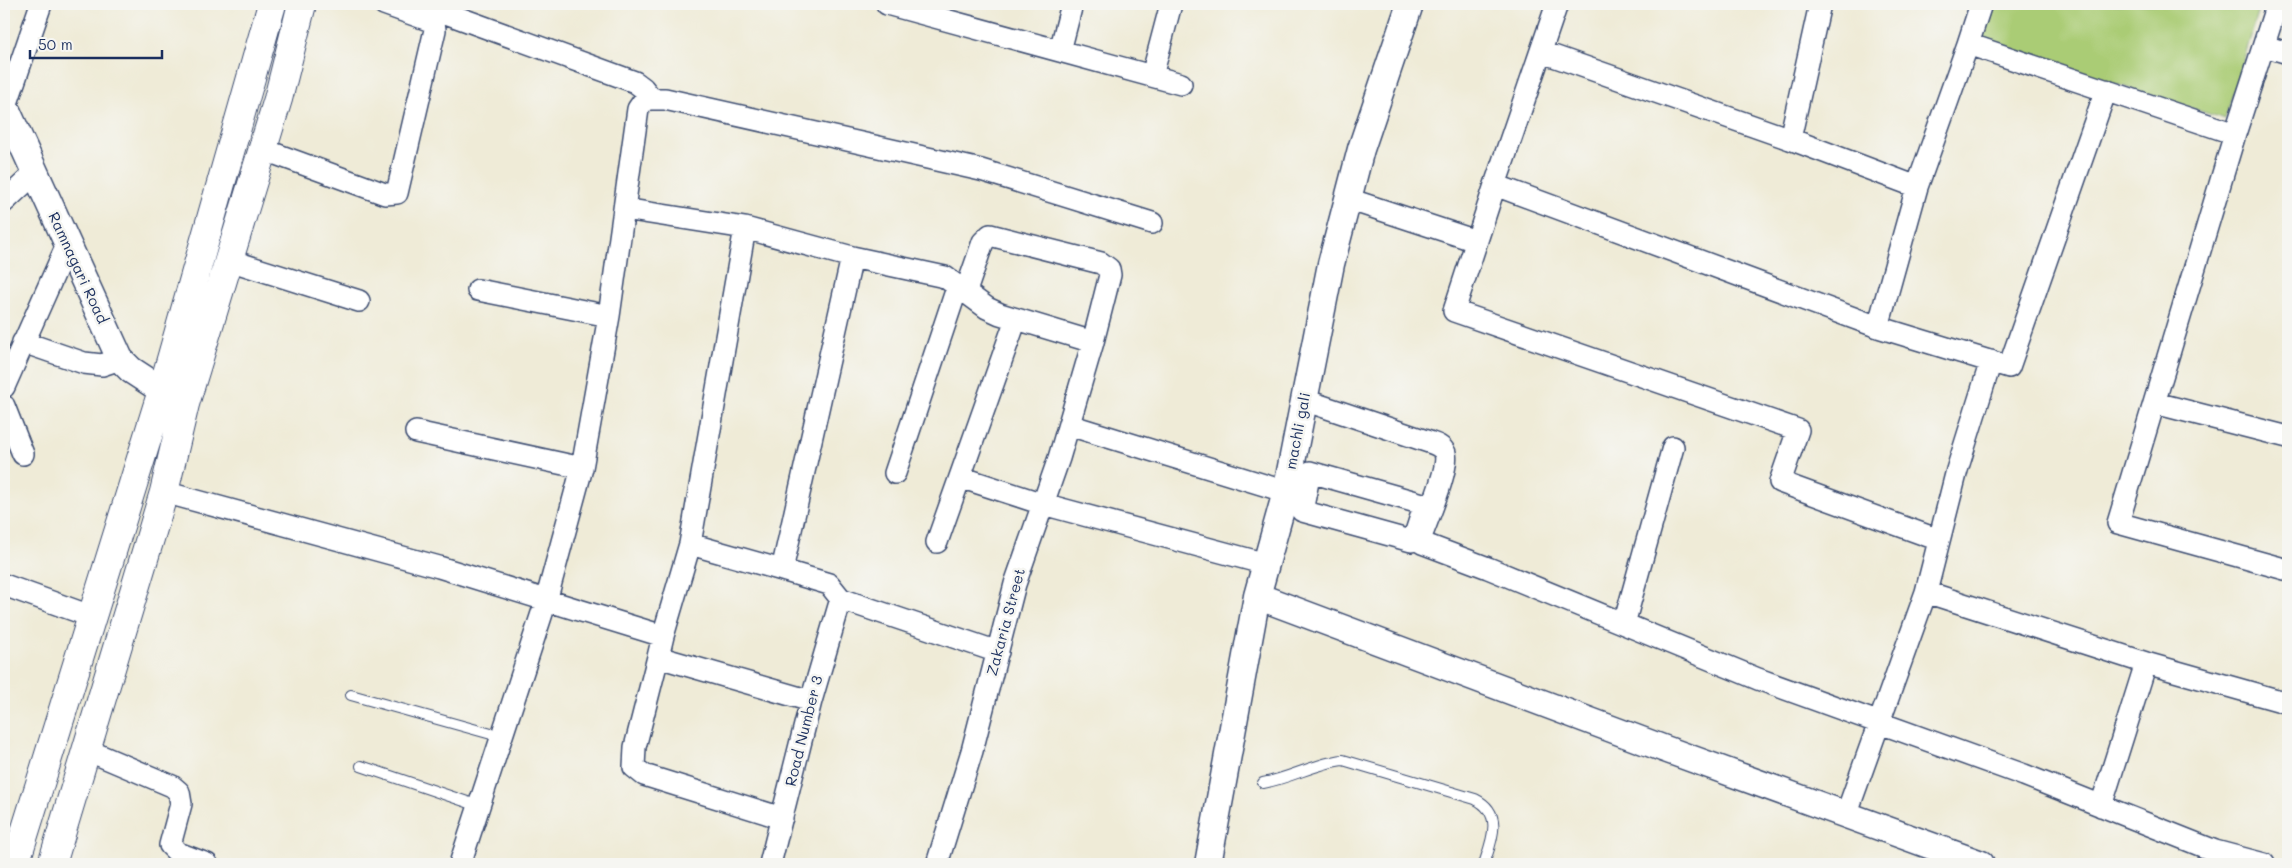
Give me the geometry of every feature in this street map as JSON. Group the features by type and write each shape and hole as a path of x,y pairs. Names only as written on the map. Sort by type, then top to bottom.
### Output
{"main road":[{"path":"52,864 164,492 174,398 272,4"},
{"path":"15,864 93,617 174,398 229,260 302,4"}],"street":[{"path":"5,105 41,4"},
{"path":"262,149 385,194 397,193 435,30 434,22 424,16 384,4"},
{"path":"421,4 635,82 643,88 650,98"},
{"path":"887,4 1181,84"},
{"path":"1060,51 1072,4"},
{"path":"1152,76 1171,4"},
{"name":"machli gali","path":"1208,864 1257,596 1266,564 1295,495 1304,400 1331,264 1361,149 1410,4"},
{"path":"1558,4 1476,241 1454,311 1798,430 1780,482 1939,540"},
{"path":"1790,139 1820,4"},
{"path":"1878,327 1917,187 1981,4"},
{"path":"2277,4 2118,524 2288,570"},
{"path":"1968,44 2236,134"},
{"path":"2264,46 2288,54"},
{"path":"1542,52 1790,139 1917,187"},
{"path":"1495,185 1878,327 2009,367 2106,90"},
{"path":"460,864 546,601 582,468 609,316 638,109 645,99 665,99 981,170 1152,223"},
{"name":"Ramnagari Road","path":"5,105 120,359 131,370 174,398"},
{"path":"4,202 35,173"},
{"path":"1348,199 1476,241"},
{"path":"624,209 745,228 852,257 938,274 962,288 987,308 1016,319 1093,342"},
{"path":"745,228 690,544 662,636 635,747 634,768 644,775 782,818"},
{"name":"Zakaria Street","path":"937,864 972,751 1015,584 1043,504 1082,381 1110,269 1101,263 990,235 983,242 962,288"},
{"path":"4,387 67,245"},
{"path":"782,570 852,257"},
{"path":"229,260 359,301"},
{"path":"895,473 962,288"},
{"path":"478,290 609,316"},
{"path":"937,542 1016,319"},
{"path":"23,342 84,363 102,365 120,359"},
{"path":"1846,815 1926,592 1957,470 1991,361"},
{"path":"1069,425 1295,495 1302,510 1411,541 1419,532 1444,472 1445,454 1443,449 1429,442 1304,400"},
{"path":"2155,403 2288,437"},
{"path":"4,406 23,454"},
{"path":"416,432 582,468"},
{"path":"1624,624 1673,447"},
{"path":"1295,495 1309,474 1313,472 1423,504 1424,508 1419,532 1422,543 1758,679 2024,775 2215,851 2264,864"},
{"path":"960,477 1043,504 1266,564"},
{"path":"164,492 439,567 662,636"},
{"path":"690,544 829,584 841,599 998,652"},
{"path":"4,585 93,617"},
{"path":"1926,592 2146,663 2288,703"},
{"path":"1257,596 1981,864"},
{"name":"Road Number 3","path":"770,864 811,701 841,599"},
{"path":"658,658 811,701"},
{"path":"2101,806 2146,663"},
{"path":"86,750 172,786 179,792 181,804 170,845 178,853 207,864"}],"lane":[{"path":"350,695 502,737"},
{"path":"1264,783 1282,779 1322,764 1343,760 1475,799 1483,803 1490,810 1493,819 1494,829 1484,864"},
{"path":"361,766 478,806"}],"green space":[{"path":"1988,4 2261,4 2225,119 1977,40"}]}
